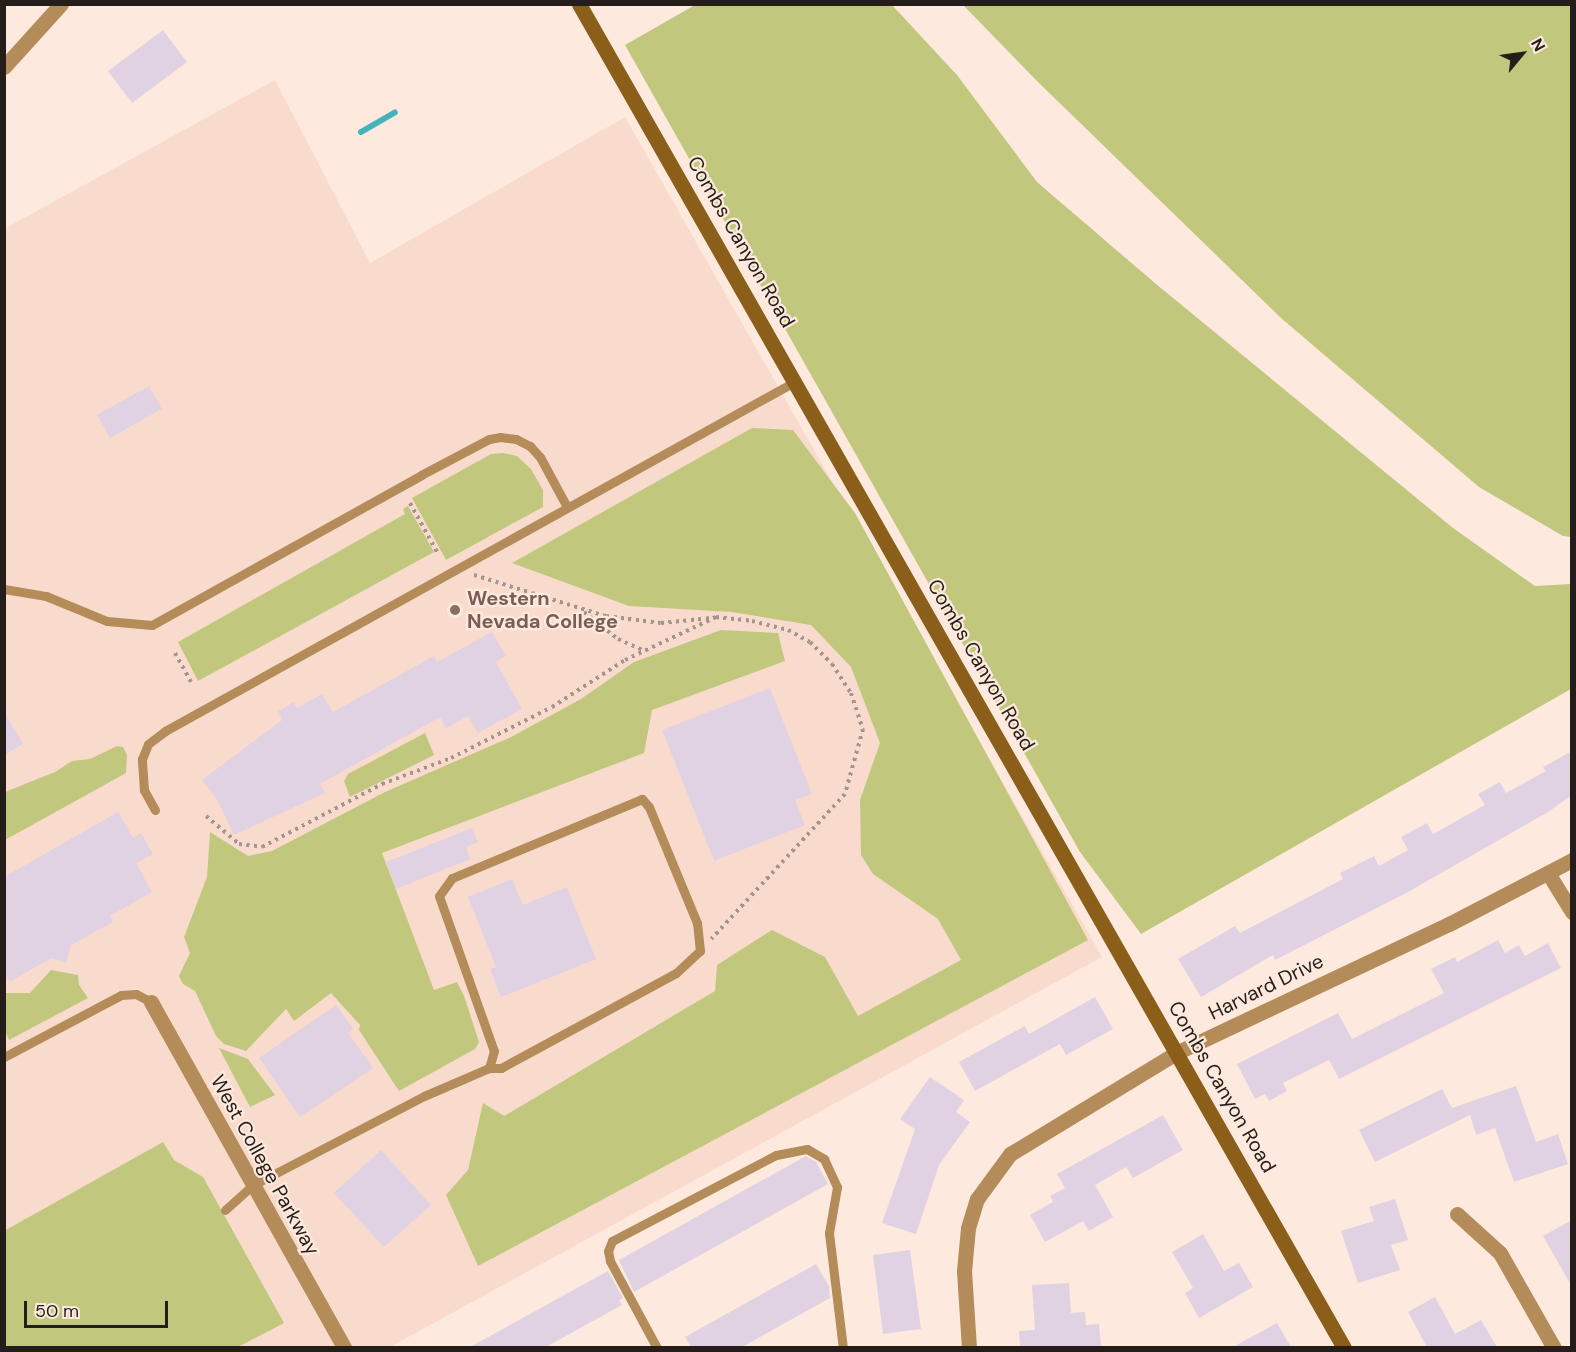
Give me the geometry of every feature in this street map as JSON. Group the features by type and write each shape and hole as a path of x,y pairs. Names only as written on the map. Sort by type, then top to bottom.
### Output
{"street":[{"path":"4,67 61,4"},
{"name":"Combs Canyon Road","path":"579,4 796,381 1344,1347"},
{"name":"Harvard Drive","path":"969,1347 964,1271 968,1228 977,1199 1010,1154 1040,1133 1178,1052 1572,860"},
{"path":"1548,873 1572,912"},
{"name":"West College Parkway","path":"151,1002 344,1347"},
{"path":"1457,1214 1500,1253 1554,1347"}],"lane":[{"path":"155,810 144,790 142,773 142,759 148,744 457,568 796,381"},
{"path":"4,589 46,596 106,621 152,625 421,475 489,439 500,437 516,439 535,452 567,507"},
{"path":"225,1209 253,1185 424,1096 489,1068 501,1068 676,973 700,951 697,923 649,807 642,799 452,878 439,896 494,1051 489,1068"},
{"path":"4,1057 121,994 136,994 151,1002"},
{"path":"657,1347 608,1251 612,1241 776,1155 807,1149 824,1159 837,1187 828,1226 843,1347"}],"path":[{"path":"410,503 437,552"},
{"path":"457,568 581,609 661,623 716,617 788,630 810,642 832,664 851,693 863,729 845,794 700,951"},
{"path":"581,609 618,639 646,651"},
{"path":"206,816 239,844 262,847 382,784 451,758 552,707 646,651 716,617"},
{"path":"175,653 191,682"}],"shaded area":[{"name":"Western Nevada College","path":"275,80 370,263 625,117 1102,957 390,1347 5,1347 4,229"}],"green space":[{"path":"695,5 892,5 957,75 1037,182 1156,284 1453,528 1535,586 1571,584 1571,689 1141,934 1080,852 625,45"},
{"path":"963,5 1571,5 1571,537 1563,536 1479,487 1281,318 1039,83"},
{"path":"752,428 793,430 855,513 1088,940 478,1266 446,1195 468,1170 483,1103 504,1116 715,991 717,965 772,930 825,957 858,1016 961,960 938,919 873,874 861,855 860,800 880,743 851,667 811,625 732,612 629,606 512,563"},
{"path":"503,453 517,456 531,469 543,490 543,507 446,560 412,498 491,454"},
{"path":"408,506 434,552 198,681 178,642 405,514 403,509"},
{"path":"721,630 778,633 785,661 652,710 644,753 382,853 434,990 457,982 464,996 479,1042 475,1049 399,1091 359,1030 360,1025 331,993 294,1021 286,1009 246,1051 224,1044 216,1036 195,991 183,984 179,976 190,953 184,937 207,877 210,832 248,856 272,851 385,792 511,737 581,699 634,662"},
{"path":"425,733 434,755 350,797 344,781 348,774"},
{"path":"117,746 123,747 127,755 126,773 5,840 5,792 55,772 72,761 90,759"},
{"path":"51,970 78,975 79,985 88,998 9,1040 5,1031 5,993 30,993"},
{"path":"219,1048 248,1059 275,1095 250,1107"},
{"path":"163,1142 174,1160 203,1177 284,1323 238,1347 5,1347 4,1231"}],"building":[{"path":"163,30 187,62 132,103 108,71"},
{"path":"149,386 162,409 110,438 97,415"},
{"path":"492,632 506,656 496,662 522,709 478,733 468,716 446,728 440,717 320,784 325,793 234,835 218,801 202,780 282,720 278,711 294,702 297,708 322,694 333,712 434,656 437,662"},
{"path":"770,688 812,794 795,800 805,825 714,861 662,730"},
{"path":"4,711 23,744 4,755"},
{"path":"1572,751 1572,795 1548,812 1408,892 1275,960 1273,955 1201,997 1178,959 1235,926 1240,933 1343,879 1340,873 1374,856 1379,866 1408,850 1401,837 1427,823 1433,834 1485,805 1478,794 1500,782 1506,793 1546,771 1543,767"},
{"path":"118,812 133,838 141,833 153,854 136,863 152,892 110,916 113,922 71,945 66,963 51,958 10,982 4,972 4,877"},
{"path":"472,828 478,842 466,847 470,859 396,889 386,862"},
{"path":"512,879 523,905 567,887 596,959 501,997 490,969 496,967 468,897"},
{"path":"1498,940 1505,953 1519,945 1525,956 1548,943 1561,968 1339,1079 1329,1060 1283,1083 1287,1091 1269,1101 1265,1094 1255,1099 1237,1064 1338,1013 1352,1039 1444,993 1431,969 1455,957 1457,962"},
{"path":"1095,997 1113,1029 1066,1055 1060,1044 975,1091 959,1062 1025,1026 1029,1034"},
{"path":"336,1005 353,1029 348,1033 373,1068 300,1117 259,1058"},
{"path":"930,1077 964,1100 956,1112 970,1122 939,1165 916,1234 882,1223 915,1129 900,1119"},
{"path":"1516,1086 1536,1142 1558,1134 1568,1164 1514,1182 1495,1128 1476,1135 1470,1115 1375,1162 1359,1130 1442,1089 1452,1108"},
{"path":"1163,1115 1183,1150 1133,1178 1126,1167 1095,1185 1113,1217 1089,1231 1083,1221 1045,1242 1030,1215 1053,1202 1050,1196 1065,1188 1057,1174"},
{"path":"381,1150 431,1205 384,1247 334,1193"},
{"path":"806,1156 816,1162 828,1184 634,1292 619,1260"},
{"path":"1395,1199 1408,1240 1391,1245 1400,1270 1358,1283 1341,1231 1374,1221 1369,1207"},
{"path":"1572,1220 1572,1287 1543,1236"},
{"path":"1203,1234 1224,1271 1239,1263 1253,1287 1199,1318 1185,1293 1193,1288 1172,1252"},
{"path":"910,1250 921,1329 883,1334 873,1255"},
{"path":"816,1264 829,1286 830,1298 742,1347 691,1347 685,1337"},
{"path":"608,1271 623,1298 619,1300 622,1305 546,1347 470,1347"},
{"path":"1069,1283 1071,1313 1085,1312 1086,1325 1099,1324 1101,1347 1020,1347 1019,1331 1035,1330 1032,1285"},
{"path":"1435,1297 1455,1334 1481,1320 1497,1347 1427,1347 1408,1312"},
{"path":"1277,1323 1291,1347 1233,1347"}],"waterway":[{"path":"361,132 395,112"}],"place":[{"name":"Western Nevada College","path":"455,610"}]}
